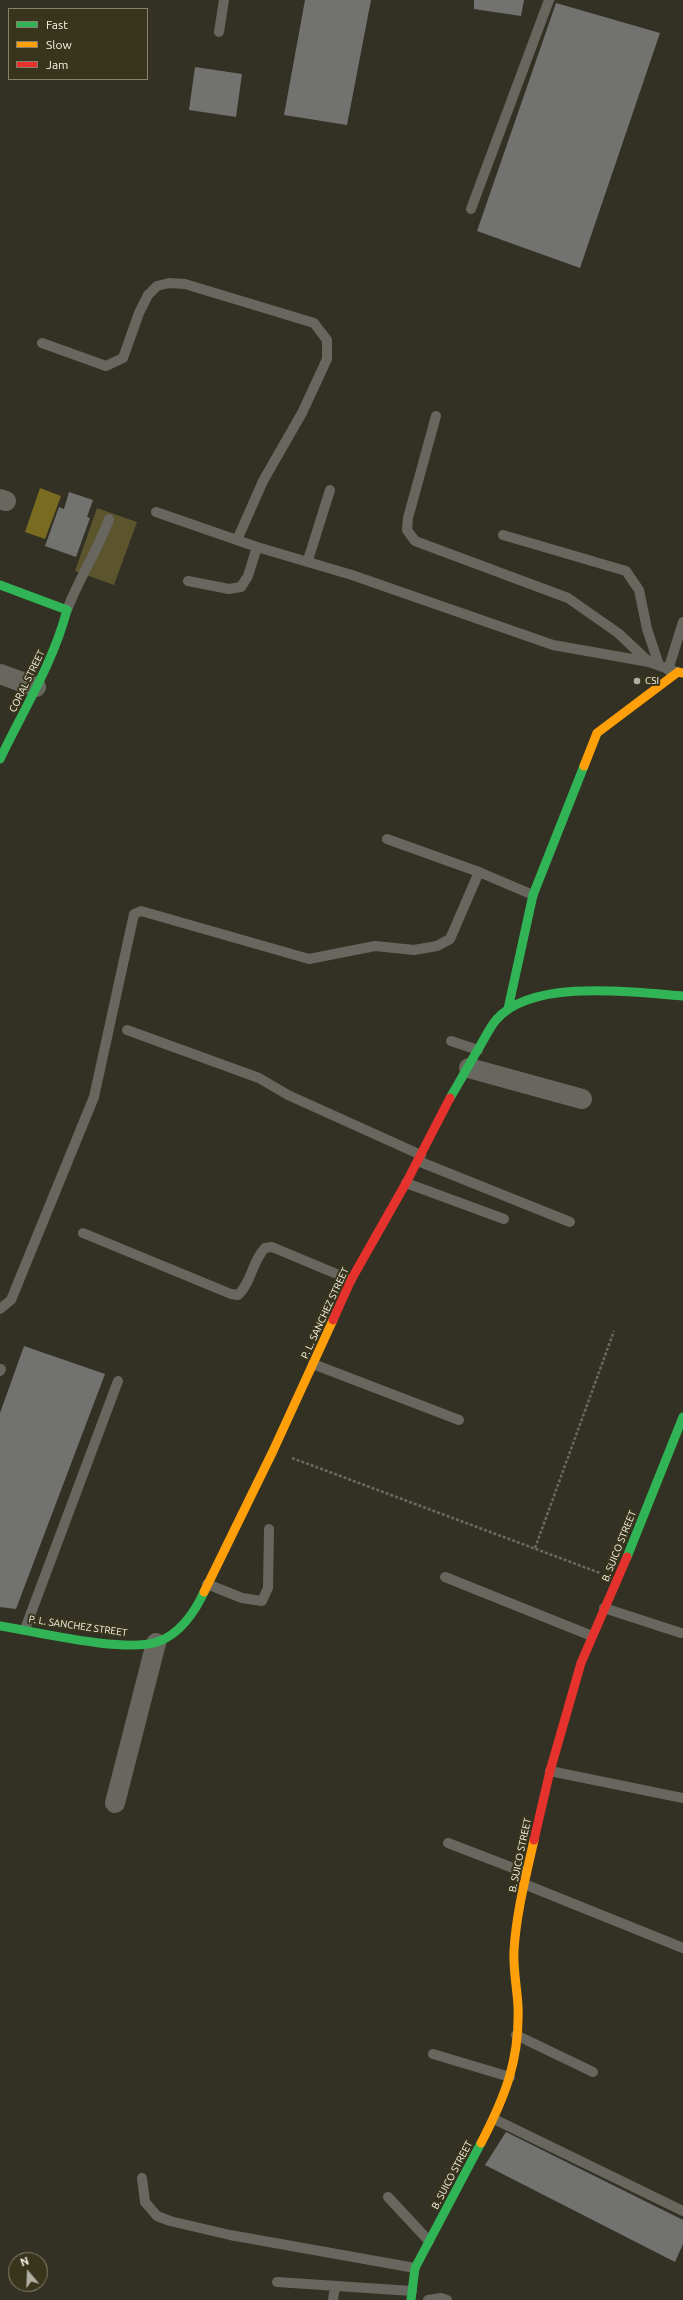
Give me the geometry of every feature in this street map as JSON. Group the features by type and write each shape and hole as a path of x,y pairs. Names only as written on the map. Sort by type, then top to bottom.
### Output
{"street":[{"path":"0,585 67,610"},
{"name":"CORAL STREET","path":"0,757 36,687 46,671 63,629 67,610"},
{"path":"508,1009 533,895 597,733 667,668"},
{"path":"0,674 36,687"},
{"name":"P. L. SANCHEZ STREET","path":"0,1626 121,1645 156,1643 180,1628 189,1618 207,1584 273,1451 351,1280 406,1183 442,1112 495,1021 508,1009 544,996 572,991 683,996"},
{"path":"469,1068 582,1099"},
{"name":"B. SUICO STREET","path":"412,2296 415,2268 494,2119 510,2077 514,2064 518,2008 514,1952 526,1873 550,1771 581,1663 604,1608 618,1580 683,1418"},
{"path":"116,1803 156,1643"}],"lane":[{"path":"219,32 224,0"},
{"path":"471,209 549,0"},
{"path":"42,343 106,366 114,364 123,358 139,313 148,295 157,286 169,283 184,284 314,323 327,340 327,359 302,413 263,481 237,540"},
{"path":"436,416 408,518 407,530 415,540 568,598 667,668"},
{"path":"308,560 330,490"},
{"path":"156,512 257,547 308,560 553,645 667,668"},
{"path":"67,610 74,590 101,542 109,519"},
{"path":"504,535 626,571 639,590 647,628 667,668"},
{"path":"188,582 229,589 241,587 248,576 257,547"},
{"path":"667,668 683,622"},
{"path":"387,839 479,872 533,895"},
{"path":"0,1309 11,1300 94,1097 134,914 141,911 309,959 375,946 414,950 437,946 450,939 479,872"},
{"path":"127,1030 259,1078 288,1095 419,1158 570,1222"},
{"path":"451,1041 478,1050"},
{"path":"406,1183 504,1219"},
{"path":"83,1233 238,1296 245,1289 260,1253 265,1248 272,1247 351,1280"},
{"path":"313,1364 459,1420"},
{"path":"25,1629 118,1381"},
{"path":"207,1584 242,1598 262,1601 268,1588 269,1529"},
{"path":"445,1577 592,1636"},
{"path":"604,1608 681,1633"},
{"path":"550,1771 683,1798"},
{"path":"448,1843 526,1873"},
{"path":"524,1884 683,1948"},
{"path":"516,2035 593,2072"},
{"path":"432,2054 510,2077"},
{"path":"494,2119 683,2211"},
{"path":"142,2178 146,2202 157,2216 170,2221 230,2234 415,2268"},
{"path":"388,2197 429,2241"},
{"path":"277,2282 335,2286 412,2296"},
{"path":"333,2300 335,2286"},
{"path":"428,2300 441,2298 447,2300"}],"path":[{"path":"536,1548 614,1331"},
{"path":"273,1451 536,1548 618,1580"}],"shaded area":[{"path":"40,488 61,496 45,539 25,532"},
{"path":"97,508 137,522 114,585 75,571"}],"building":[{"path":"305,0 371,0 347,125 284,115"},
{"path":"474,0 524,0 521,16 474,9"},
{"path":"556,3 660,33 580,268 477,231"},
{"path":"195,67 242,74 236,117 189,110"},
{"path":"69,492 93,500 87,517 90,518 76,557 45,546 59,507 64,509"},
{"path":"24,1346 105,1374 16,1609 0,1607 0,1413"},
{"path":"506,2132 683,2220 683,2244 675,2262 485,2165"}],"traffic: fast":[{"path":"0,585 67,610 61,630 46,667 0,759"},
{"path":"508,1009 533,895 584,766"},
{"path":"450,1098 496,1020 512,1007 533,998 558,993 584,991 638,992 683,996"},
{"path":"627,1557 683,1417"},
{"path":"0,1626 57,1637 123,1645 142,1645 157,1642 172,1634 191,1615 204,1592"},
{"path":"411,2300 415,2268 481,2143"}],"traffic: slow":[{"path":"584,766 597,733 678,672 683,673"},
{"path":"204,1592 273,1451 333,1320"},
{"path":"481,2143 504,2094 514,2061 518,2026 518,2006 514,1965 515,1937 522,1895 534,1840"}],"traffic: jam":[{"path":"333,1320 351,1280 406,1183 450,1098"},
{"path":"534,1840 550,1771 581,1663 627,1557"}],"place":[{"name":"CSI","path":"637,681"}]}
